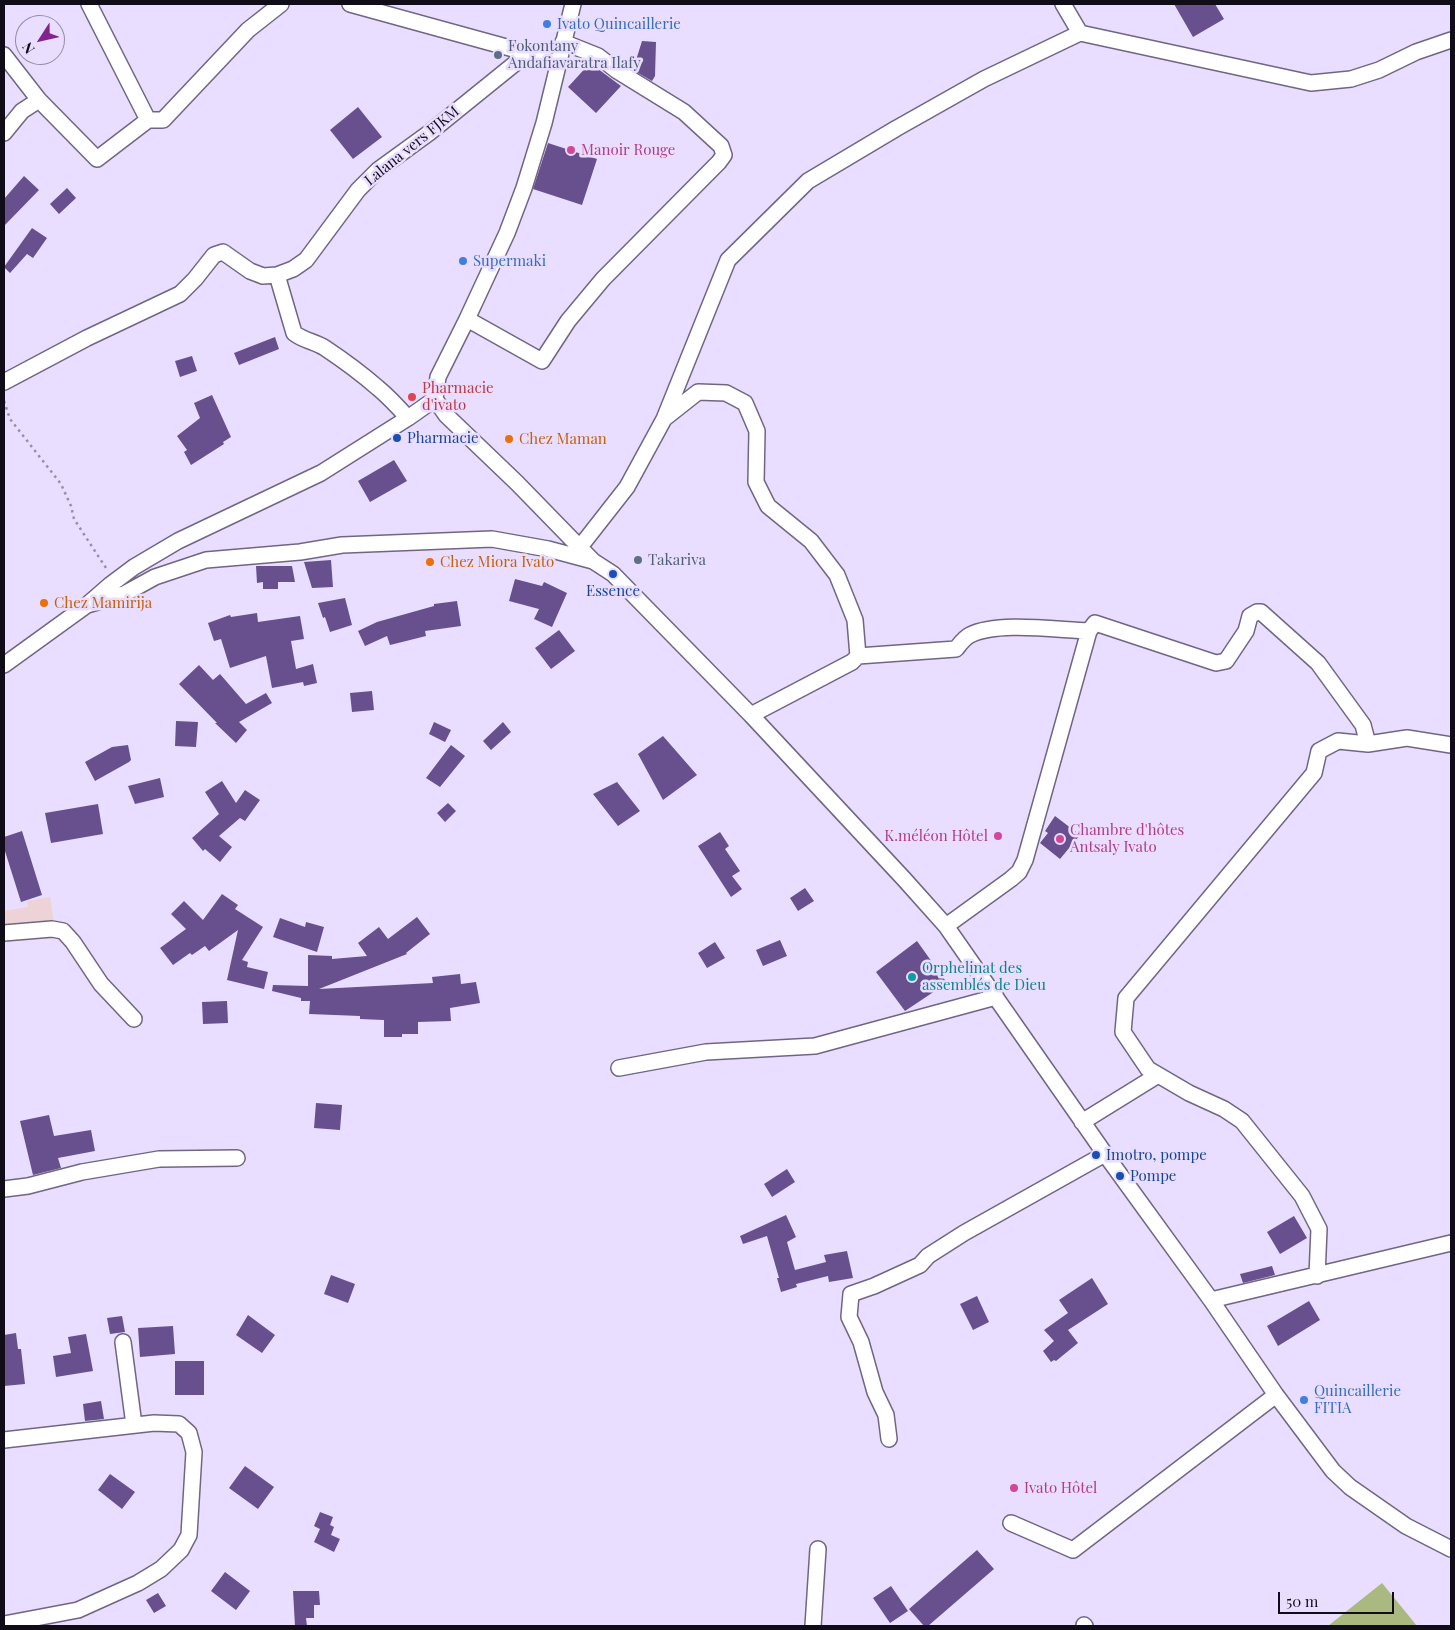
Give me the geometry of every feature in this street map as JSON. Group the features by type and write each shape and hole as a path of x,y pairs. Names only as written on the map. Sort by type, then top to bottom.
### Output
{"street":[{"path":"89,4 148,120"},
{"path":"4,55 39,100 97,159 148,120 163,120 248,30 281,4"},
{"path":"350,4 528,53 558,64"},
{"path":"573,4 544,123 524,188 507,233 438,376 435,399 446,415 517,483 593,561 613,574 751,714 946,926 1082,1122 1333,1472 1406,1526 1451,1549"},
{"path":"1063,4 1080,33"},
{"path":"580,547 627,487 664,419 728,260 808,181 984,79 1080,33 1311,84 1350,79 1379,70 1416,52 1451,40"},
{"path":"467,319 542,361 568,321 603,279 724,155 720,146 684,112 616,70 598,56 563,42"},
{"name":"Lalana vers FJKM","path":"277,275 293,269 306,260 358,190 378,170 429,133 528,53"},
{"path":"4,133 22,111 39,100"},
{"path":"4,382 88,338 180,294 214,255 222,252 263,276 277,275 294,333 298,337 324,347 380,389 408,418"},
{"path":"664,419 698,392 726,393 745,403 757,431 756,482 768,506 811,541 837,575 855,620 858,656"},
{"path":"4,665 87,605 134,568 178,541 321,473 435,399"},
{"path":"87,605 124,594 155,577 206,560 300,552 342,545 492,539 548,549 593,561"},
{"path":"946,926 1011,879 1019,872 1025,860 1089,632 1095,623 1216,663 1226,661 1246,631 1250,616 1261,612 1318,663 1362,725 1368,744"},
{"path":"751,714 852,662 858,656 956,649 970,635 989,629 1025,628 1089,632"},
{"path":"1317,1276 1319,1229 1302,1196 1242,1121 1224,1109 1189,1094 1148,1069 1123,1032 1126,998 1314,773 1319,751 1338,741 1368,744 1407,738 1451,745"},
{"path":"4,933 52,929 63,931 73,942 101,984 134,1018"},
{"path":"619,1068 706,1052 815,1046 996,997"},
{"path":"1082,1122 1158,1075"},
{"path":"889,1439 886,1415 875,1392 861,1342 849,1317 851,1294 874,1286 920,1265 928,1256 964,1233 1105,1154"},
{"path":"4,1189 28,1186 82,1172 159,1159 237,1158"},
{"path":"1211,1300 1451,1243"},
{"path":"124,1342 134,1425"},
{"path":"1011,1523 1073,1550 1276,1395"},
{"path":"4,1440 134,1425 179,1424 189,1433 194,1452 189,1535 181,1550 161,1569 138,1583 78,1610 4,1624"},
{"path":"814,1626 818,1549"}],"path":[{"path":"4,401 10,419 61,484 72,506 74,519 115,582"}],"shaded area":[{"path":"50,897 54,923 4,933 4,911 28,907 27,901"}],"green space":[{"path":"1382,1583 1417,1626 1328,1626"}],"building":[{"path":"1174,4 1215,4 1224,19 1193,37"},
{"path":"642,41 656,42 655,76 652,81 633,70"},
{"path":"590,63 621,86 596,113 568,87"},
{"path":"358,107 382,137 353,159 330,130"},
{"path":"548,143 597,159 582,205 533,189"},
{"path":"24,176 39,190 4,226 4,199"},
{"path":"67,188 76,198 59,214 50,204"},
{"path":"32,228 47,238 33,258 27,254 10,273 4,267"},
{"path":"275,337 279,349 239,365 234,353"},
{"path":"192,356 197,371 180,377 175,361"},
{"path":"212,395 231,437 223,442 224,444 191,465 184,452 187,450 177,436 200,418 194,403"},
{"path":"394,460 407,481 370,502 358,481"},
{"path":"331,560 333,587 312,588 304,562"},
{"path":"256,566 292,566 295,582 278,582 278,589 263,589 263,582 257,583"},
{"path":"515,579 542,586 544,582 567,593 552,627 534,619 539,609 509,601"},
{"path":"345,598 352,625 330,632 318,603"},
{"path":"457,601 461,626 425,631 426,636 390,645 387,636 365,646 358,631 377,622 434,606 434,604"},
{"path":"257,613 258,622 300,616 304,639 291,641 296,669 313,664 317,683 304,686 303,682 272,688 266,656 230,668 221,639 214,641 208,623 230,615 231,617"},
{"path":"559,630 575,651 551,669 535,648"},
{"path":"199,665 213,680 220,674 246,704 266,693 272,703 239,722 247,730 236,743 179,684"},
{"path":"372,691 374,710 352,712 350,693"},
{"path":"176,721 198,722 196,747 175,746"},
{"path":"434,722 451,730 445,742 429,734"},
{"path":"503,722 511,732 491,750 483,741"},
{"path":"663,736 697,775 663,800 638,754"},
{"path":"128,745 131,760 95,781 85,762 112,747"},
{"path":"451,745 465,756 440,787 426,778"},
{"path":"160,778 164,797 135,804 128,786"},
{"path":"222,781 236,803 245,790 260,800 245,821 240,818 219,836 232,847 220,862 205,849 203,851 192,838 219,814 205,792"},
{"path":"617,782 640,811 618,826 593,794"},
{"path":"448,803 456,811 445,822 437,813"},
{"path":"98,804 103,834 51,843 45,813"},
{"name":"Chambre d'hôtes Antsaly Ivato","path":"1055,816 1080,835 1060,859 1040,843 1048,833 1045,831"},
{"path":"22,831 42,895 21,902 4,848 4,837"},
{"path":"720,832 729,846 725,849 740,871 732,876 742,889 731,897 698,846"},
{"path":"805,888 814,901 798,911 790,898"},
{"path":"222,894 238,905 235,909 263,927 242,960 248,962 247,967 268,972 264,989 227,980 238,930 209,951 205,946 192,955 190,953 173,965 160,948 186,929 171,914 184,901 203,920"},
{"path":"417,917 430,934 407,954 319,989 433,983 432,977 460,974 461,984 476,982 480,1003 450,1008 451,1021 418,1022 418,1034 402,1034 402,1037 384,1037 384,1020 360,1019 360,1016 309,1014 310,1001 301,1001 301,998 272,991 273,985 308,986 308,955 332,956 332,959 367,956 358,943 379,927 388,939"},
{"path":"280,918 305,927 306,922 324,927 317,952 273,937"},
{"path":"780,940 787,956 763,966 756,950"},
{"name":"Orphelinat des assemblés de Dieu","path":"917,941 947,983 905,1011 876,972"},
{"path":"715,942 725,958 707,968 698,953"},
{"path":"227,1001 228,1023 203,1024 202,1002"},
{"path":"316,1103 342,1105 340,1130 314,1128"},
{"path":"49,1115 54,1136 91,1130 95,1151 58,1158 61,1168 33,1175 20,1121"},
{"path":"787,1169 795,1182 772,1197 764,1184"},
{"path":"786,1215 796,1237 787,1242 795,1270 826,1262 824,1255 847,1251 853,1278 829,1282 828,1276 796,1284 797,1287 781,1292 767,1236 743,1244 740,1236"},
{"path":"1294,1216 1307,1238 1280,1254 1267,1232"},
{"path":"1272,1266 1275,1275 1243,1283 1240,1274"},
{"path":"331,1275 355,1284 348,1303 324,1294"},
{"path":"1092,1278 1108,1304 1068,1330 1078,1343 1056,1361 1051,1362 1043,1351 1054,1341 1044,1330 1068,1313 1059,1300"},
{"path":"977,1296 989,1322 973,1330 960,1304"},
{"path":"1309,1301 1320,1320 1278,1346 1267,1326"},
{"path":"248,1315 275,1335 262,1353 236,1335"},
{"path":"122,1316 125,1332 110,1334 107,1318"},
{"path":"173,1326 175,1354 140,1357 138,1328"},
{"path":"16,1333 18,1349 21,1349 25,1384 4,1386 4,1335"},
{"path":"86,1334 93,1371 56,1377 53,1356 71,1353 68,1337"},
{"path":"175,1361 204,1361 204,1395 175,1395"},
{"path":"101,1401 104,1419 85,1421 83,1404"},
{"path":"245,1466 274,1487 258,1509 229,1488"},
{"path":"110,1474 135,1492 122,1509 98,1490"},
{"path":"320,1512 333,1517 330,1525 334,1527 331,1535 340,1539 334,1552 314,1542 320,1529 314,1526"},
{"path":"977,1550 994,1569 928,1626 924,1626 909,1609"},
{"path":"225,1572 250,1591 236,1610 211,1591"},
{"path":"891,1586 908,1611 890,1623 873,1598"},
{"path":"293,1591 319,1591 320,1605 314,1605 314,1618 306,1618 307,1626 295,1626"},
{"path":"158,1593 166,1606 154,1613 146,1600"}],"place":[{"name":"Ivato Quincaillerie","path":"547,24"},
{"name":"Fokontany Andafiavaratra Ilafy","path":"498,55"},
{"name":"Manoir Rouge","path":"571,150"},
{"name":"Supermaki","path":"463,261"},
{"name":"Pharmacie d'ivato","path":"412,397"},
{"name":"Pharmacie","path":"397,438"},
{"name":"Chez Maman","path":"509,439"},
{"name":"Takariva","path":"638,560"},
{"name":"Chez Miora Ivato","path":"430,562"},
{"name":"Essence","path":"613,574"},
{"name":"Chez Mamirija","path":"44,603"},
{"name":"K.méléon Hôtel","path":"998,836"},
{"name":"Chambre d'hôtes Antsaly Ivato","path":"1060,839"},
{"name":"Orphelinat des assemblés de Dieu","path":"912,977"},
{"name":"Imotro, pompe","path":"1096,1155"},
{"name":"Pompe","path":"1120,1176"},
{"name":"Quincaillerie FITIA","path":"1304,1400"},
{"name":"Ivato Hôtel","path":"1014,1488"}]}
